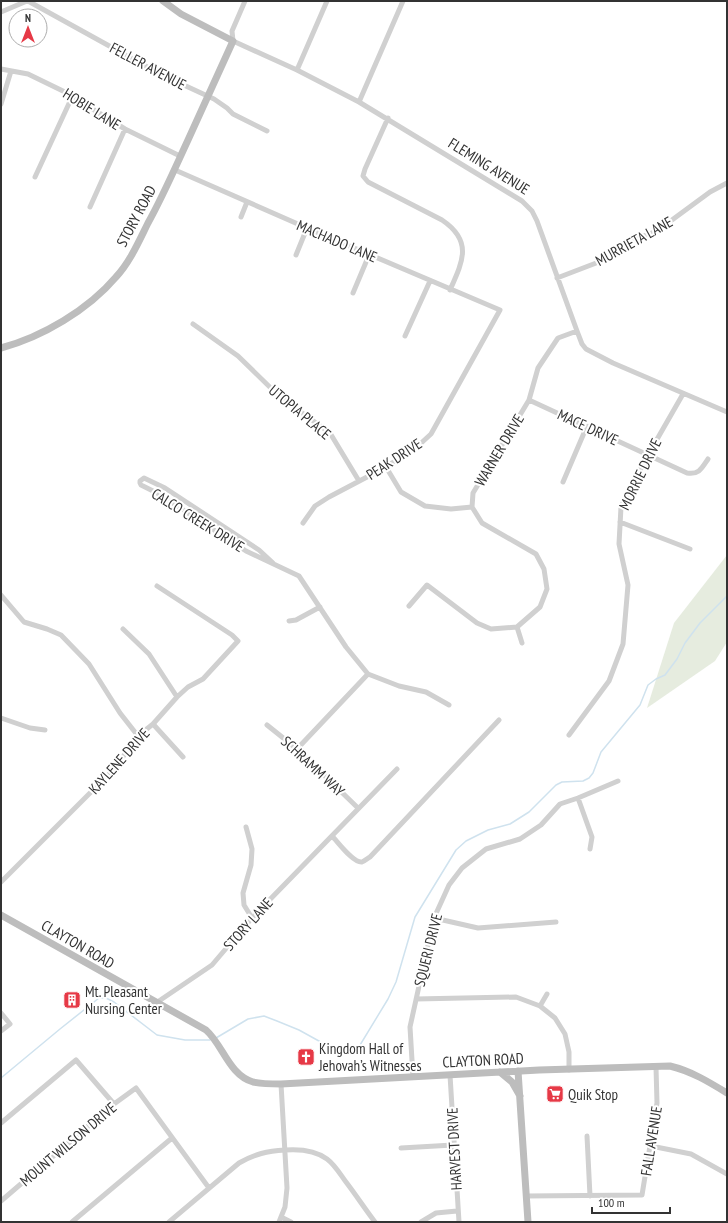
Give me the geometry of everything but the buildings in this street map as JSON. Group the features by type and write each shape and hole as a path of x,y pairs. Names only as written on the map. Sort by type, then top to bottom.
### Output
{"street":[{"name":"FELLER AVENUE","path":"1,12 27,1 160,74 214,99 233,114 268,131"},
{"name":"FLEMING AVENUE","path":"163,1 181,14 233,41 297,70 388,118 522,201 532,211 537,221 577,331 582,344 586,349 613,363 727,412"},
{"path":"233,41 232,31 245,1"},
{"path":"297,70 327,1"},
{"path":"359,102 403,1"},
{"name":"STORY ROAD","path":"1,348 27,340 69,317 112,282 127,262 160,202 233,41"},
{"name":"HOBIE LANE","path":"1,69 28,74 65,92 124,129 180,156"},
{"path":"1,104 11,72"},
{"path":"35,177 72,97"},
{"path":"388,118 365,169 364,176 368,182 453,227 460,237 463,248 463,258 450,290"},
{"path":"90,207 124,129"},
{"name":"MACHADO LANE","path":"175,170 450,290 500,310"},
{"name":"MURRIETA LANE","path":"558,278 604,260 615,254 627,242 657,231 710,192 727,183"},
{"path":"241,217 247,202"},
{"path":"296,255 307,228"},
{"path":"353,293 369,254"},
{"path":"406,336 430,281"},
{"name":"PEAK DRIVE","path":"303,523 315,506 386,467 419,445 431,434 500,310"},
{"name":"UTOPIA PLACE","path":"193,324 238,356 280,398 330,433 359,481"},
{"name":"WARNER DRIVE","path":"517,627 540,607 546,589 544,569 536,554 482,523 472,507 473,493 528,400 538,368 558,338 577,331"},
{"name":"MORRIE DRIVE","path":"569,735 609,681 623,644 628,585 619,544 621,507 648,455 683,394"},
{"name":"MACE DRIVE","path":"528,400 687,473 694,474 701,470 708,458"},
{"path":"563,482 587,426"},
{"path":"386,467 401,492 425,506 451,509 472,507"},
{"name":"CALCO CREEK DRIVE","path":"273,563 259,550 165,488 144,478 140,481 141,486 159,494 246,551 299,576 346,647 368,674 399,686 426,692 449,705"},
{"path":"620,522 690,549"},
{"path":"409,606 426,585 477,623 491,629 517,627 522,642"},
{"name":"KAYLENE DRIVE","path":"1,882 114,769 138,736 153,724 188,687 202,679 238,641 232,635 157,586"},
{"path":"1,595 24,622 61,635 89,664 120,713 138,736"},
{"path":"289,621 296,620 320,606"},
{"path":"122,629 149,654 177,697"},
{"path":"297,749 368,674"},
{"path":"1,718 30,728 45,730"},
{"path":"332,836 352,858 358,861 365,860 370,857 499,720"},
{"path":"153,724 183,757"},
{"name":"SCHRAMM WAY","path":"267,725 297,749 358,808"},
{"name":"STORY LANE","path":"156,1003 212,965 252,918 397,769"},
{"name":"SQUERI DRIVE","path":"413,1077 410,1026 434,918 449,885 462,868 486,849 520,839 540,825 560,804 618,781"},
{"path":"578,798 592,837 590,849"},
{"path":"246,826 252,849 251,865 243,893 244,904 252,918"},
{"name":"CLAYTON ROAD","path":"1,915 156,1003 195,1023 211,1034 232,1067 244,1078 260,1083 281,1084 518,1071 670,1066 695,1074 727,1093"},
{"path":"434,918 478,928 556,922"},
{"path":"540,1006 547,994"},
{"path":"416,999 516,997 540,1006 554,1018 565,1034 569,1052 569,1070"},
{"path":"1,1013 10,1024 1,1031"},
{"path":"1,1123 76,1060 114,1104"},
{"name":"FALL AVENUE","path":"526,1196 642,1196 657,1103 656,1067"},
{"path":"518,1071 528,1222"},
{"path":"500,1072 512,1082 520,1096"},
{"name":"HARVEST DRIVE","path":"450,1075 457,1211 459,1222"},
{"path":"281,1084 288,1188 285,1207 280,1220 291,1222"},
{"name":"MOUNT WILSON DRIVE","path":"1,1201 114,1104 136,1088 172,1138"},
{"path":"587,1136 586,1144 590,1196"},
{"path":"72,1222 172,1138 209,1188"},
{"path":"401,1148 453,1145"},
{"path":"651,1146 691,1154 727,1174"},
{"path":"169,1222 239,1163 252,1156 265,1152 306,1150 326,1158 335,1167 375,1222"},
{"path":"421,1222 436,1213 457,1211"}],"shaded area":[{"path":"727,555 727,642 715,661 647,708 674,623"}],"waterway":[{"path":"216,1038 248,1019 264,1016 299,1030 337,1051 354,1053 388,999 396,982 415,917 456,850 466,841 488,830 510,824 529,812 556,785 562,782 583,781 589,778 593,773 601,752 640,705 648,685 665,675 677,659 685,643 700,623 727,596"},
{"path":"1,1078 99,998 106,998 114,1002 157,1035 185,1040 210,1040"}],"place":[{"name":"Mt. Pleasant Nursing Center","path":"72,1000"},
{"name":"Kingdom Hall of Jehovah’s Witnesses","path":"306,1057"},
{"name":"Quik Stop","path":"555,1094"}]}
